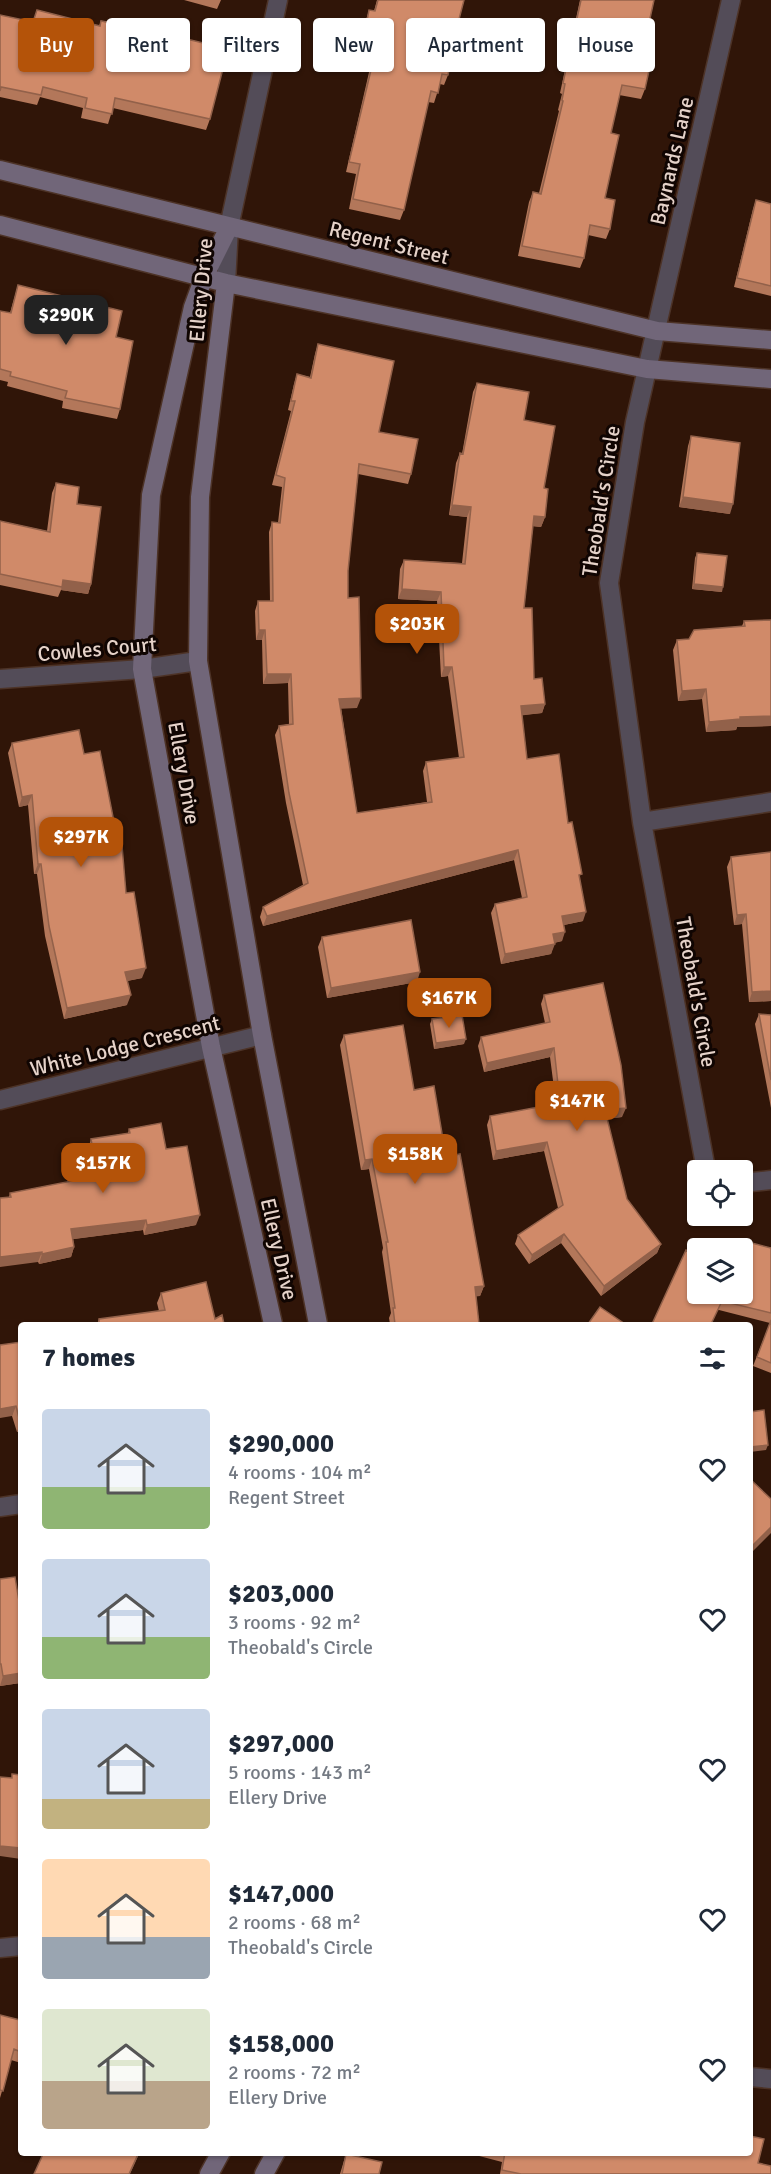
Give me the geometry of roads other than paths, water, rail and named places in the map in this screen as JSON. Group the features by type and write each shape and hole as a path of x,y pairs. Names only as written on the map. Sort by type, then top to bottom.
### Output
{"street":[{"path":"229,227 278,0"},
{"name":"Baynards Lane","path":"657,331 731,0"},
{"name":"Regent Street","path":"0,170 657,331 771,340"},
{"path":"0,225 226,283 647,369 771,379"},
{"name":"Ellery Drive","path":"229,227 204,277 193,307 151,495 142,669 211,1047 273,1322"},
{"name":"Ellery Drive","path":"229,227 226,283 200,497 198,661 262,1035 318,1322"},
{"name":"Theobald's Circle","path":"657,331 635,422 609,583 642,822 704,1160"},
{"name":"Cowles Court","path":"0,679 142,669 198,661"},
{"path":"642,822 771,802"},
{"name":"White Lodge Crescent","path":"0,1100 262,1035"},
{"path":"753,1182 771,1180"},
{"path":"0,1507 18,1504"},
{"path":"0,1948 18,1946"},
{"path":"753,2077 771,2079"},
{"path":"209,2174 219,2156"},
{"path":"264,2174 274,2156"}]}
